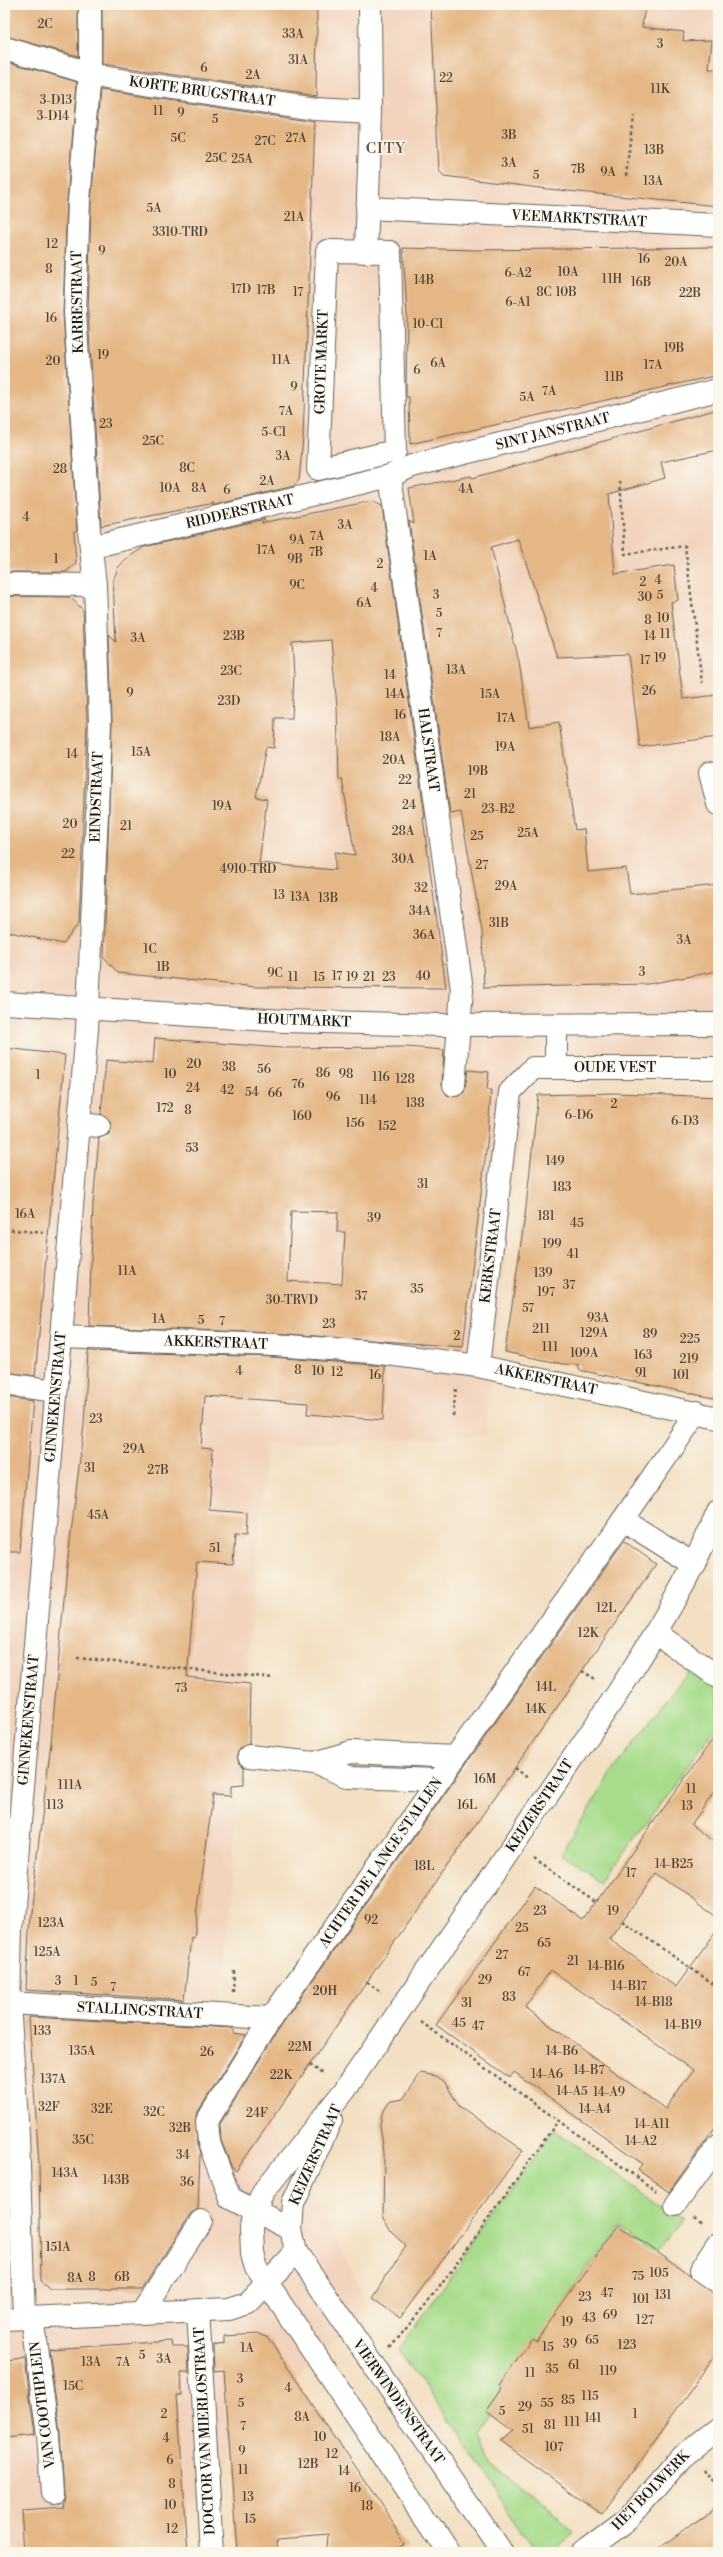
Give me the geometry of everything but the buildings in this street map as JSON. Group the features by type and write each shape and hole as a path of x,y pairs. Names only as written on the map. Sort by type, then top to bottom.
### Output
{"street":[{"name":"KARRESTRAAT","path":"90,5 90,73 79,201 75,300 85,536 95,585"},
{"path":"366,252 370,112 370,5"},
{"name":"KORTE BRUGSTRAAT","path":"5,48 106,78 315,109 370,112"},
{"name":"VEEMARKTSTRAAT","path":"367,208 718,225"},
{"name":"GROTE MARKT","path":"327,251 366,252 390,252 395,451 318,469 327,251"},
{"name":"SINT JANSTRAAT","path":"390,476 412,466 718,390"},
{"path":"360,459 364,482"},
{"name":"RIDDERSTRAAT","path":"85,536 390,476"},
{"name":"HALSTRAAT","path":"390,476 462,990 460,1025"},
{"path":"5,584 95,585"},
{"name":"EINDSTRAAT","path":"87,1008 100,722 95,585"},
{"path":"710,773 718,804"},
{"name":"HOUTMARKT","path":"5,1003 285,1021 460,1025"},
{"name":"GINNEKENSTRAAT","path":"20,2318 18,2135 10,2004 11,1929 69,1236 89,1125 87,1008"},
{"name":"OUDE VEST","path":"556,1024 556,1068 718,1068"},
{"path":"454,1085 460,1025 718,1024"},
{"name":"KERKSTRAAT","path":"478,1366 495,1145 510,1092 533,1068 556,1068"},
{"name":"AKKERSTRAAT","path":"61,1337 274,1345 372,1346 478,1366 697,1412 718,1418"},
{"path":"5,1384 56,1391"},
{"name":"ACHTER DE LANGE STALLEN","path":"253,2219 230,2198 209,2143 208,2121 271,2018 623,1520 697,1412"},
{"name":"KEIZERSTRAAT","path":"253,2219 271,2181 345,2090 514,1845 656,1633 694,1565 718,1512"},
{"path":"623,1520 694,1565"},
{"path":"656,1633 718,1676"},
{"path":"315,1763 351,1752 455,1757"},
{"path":"249,1756 315,1763 349,1777 439,1780"},
{"name":"STALLINGSTRAAT","path":"10,2004 271,2018"},
{"name":"KEIZERSTRAAT","path":"291,2229 295,2197 345,2090"},
{"path":"675,2205 718,2146"},
{"path":"291,2229 253,2219 252,2254 266,2284 448,2552"},
{"path":"142,2313 201,2221"},
{"name":"VIERWINDENSTRAAT","path":"291,2229 296,2252 370,2363 502,2552"},
{"path":"718,2244 701,2270 718,2282"},
{"path":"20,2318 229,2309 248,2303 296,2252"},
{"name":"DOCTOR VAN MIERLOSTRAAT","path":"198,2310 212,2552"},
{"name":"VAN COOTHPLEIN","path":"20,2318 48,2434 52,2493"},
{"name":"HET BOLWERK","path":"584,2552 627,2520 682,2457 718,2429"}],"path":[{"path":"626,176 634,115"},
{"path":"620,481 625,554 685,546 702,683"},
{"path":"5,1228 69,1236"},
{"path":"77,1658 273,1678"},
{"path":"514,1845 596,1902"},
{"path":"622,1921 718,1987"},
{"path":"401,2007 706,2227"},
{"path":"370,2363 394,2346 436,2292 558,2121"}],"shaded area":[{"path":"5,5 718,5 718,1057 536,1071 520,1142 485,1436 266,1445 217,2053 318,2202 368,2306 242,2439 156,2552 5,2552"}],"green space":[{"path":"690,1669 718,1688 718,1725 604,1880 561,1854 615,1768"},
{"path":"556,2130 682,2222 659,2250 618,2222 477,2432 488,2465 574,2531 550,2552 537,2552 398,2350"}],"district":[{"name":"CITY","path":"386,148"}]}
